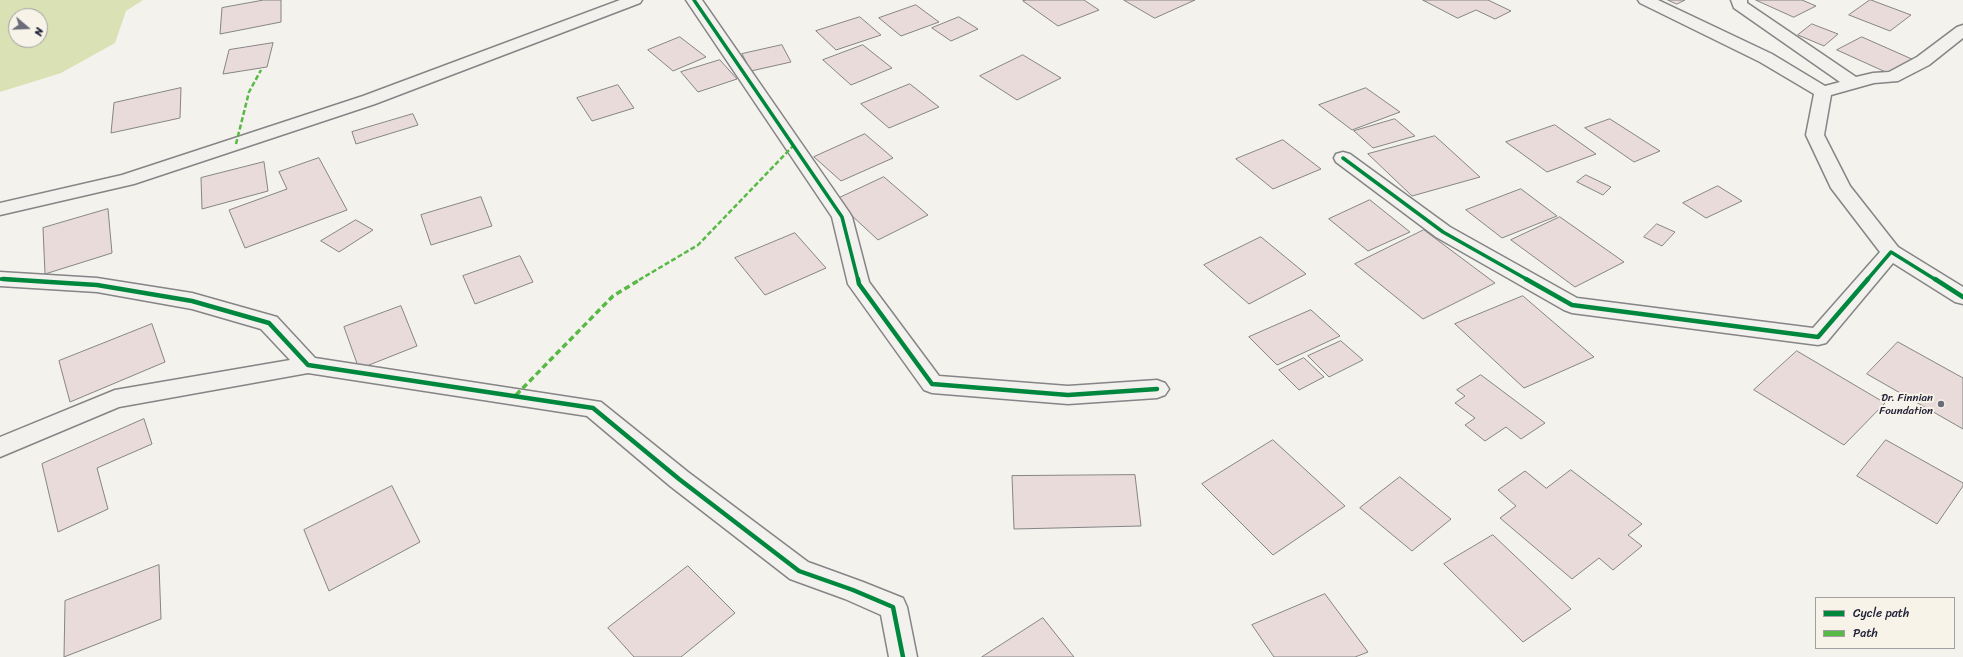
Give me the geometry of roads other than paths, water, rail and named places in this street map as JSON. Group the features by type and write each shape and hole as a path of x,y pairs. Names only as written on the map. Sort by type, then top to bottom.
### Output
{"street":[{"path":"0,209 127,180 369,100 634,0"},
{"path":"694,0 842,217 859,284 932,384 1068,395 1157,389"},
{"path":"1646,0 1766,58 1824,92 1873,78 1892,77 1923,61 1963,30"},
{"path":"1739,0 1740,5 1854,84"},
{"path":"1824,92 1815,134 1840,188 1891,252 1963,297"},
{"path":"1343,158 1442,232 1572,305 1818,337 1891,252"},
{"path":"0,279 97,285 192,302 269,323 308,365"},
{"path":"0,446 115,399 308,365 593,408 679,479 799,572 853,590 893,607 903,657"}],"place":[{"name":"Dr. Finnian Foundation","path":"1941,404"}]}
